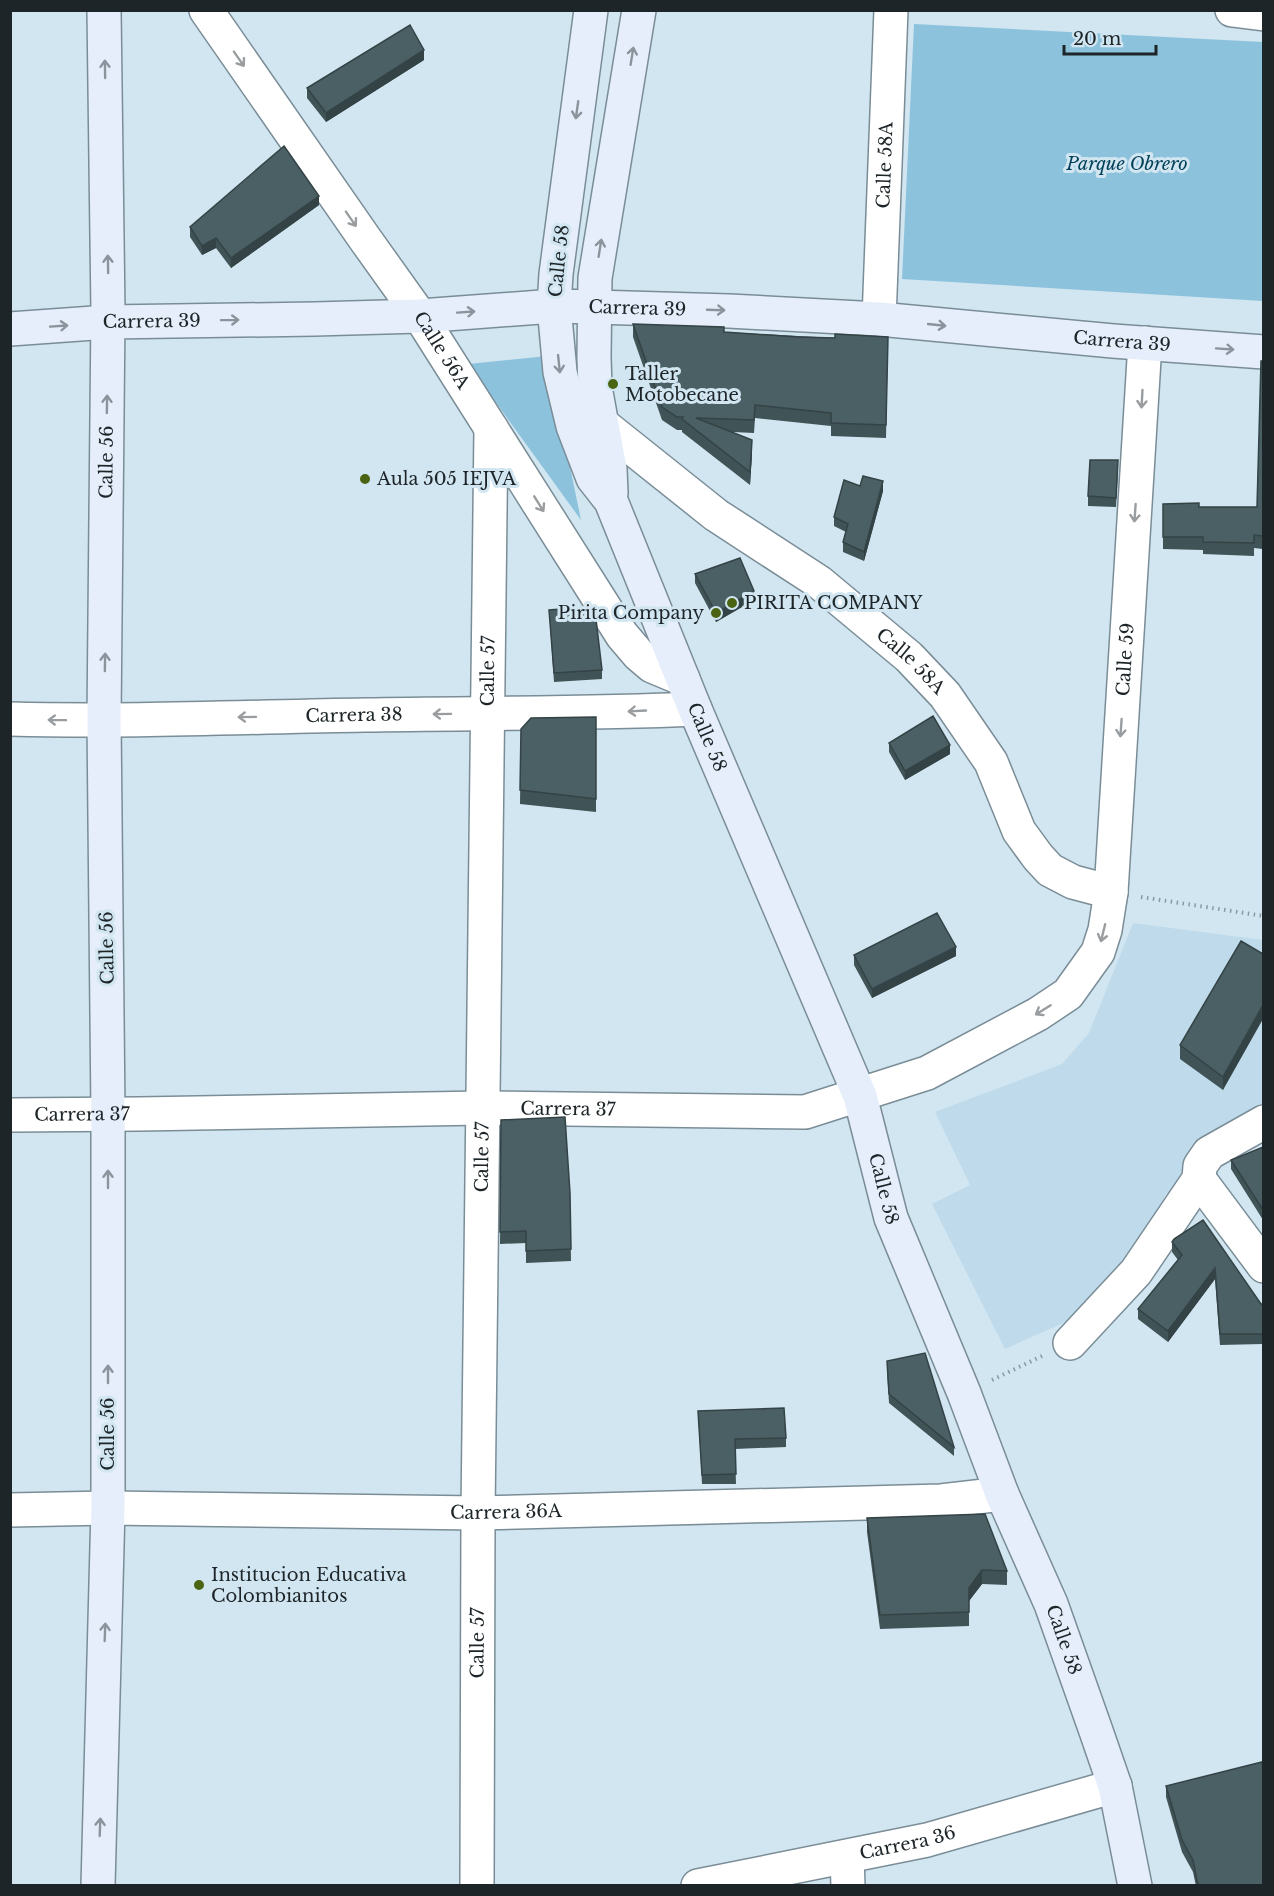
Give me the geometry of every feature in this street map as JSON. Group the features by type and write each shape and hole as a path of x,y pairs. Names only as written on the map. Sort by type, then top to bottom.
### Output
{"street":[{"name":"Calle 56","path":"98,1886 108,1508 108,1114 104,720 108,322 104,10"},
{"name":"Calle 56A","path":"206,10 420,315 622,636 652,666 683,679"},
{"name":"Calle 58","path":"591,10 556,274 554,306 560,372 573,426 593,478 611,501 695,709 860,1096 891,1218 964,1392 1002,1494 1051,1604 1114,1786 1135,1886"},
{"name":"Calle 58","path":"611,501 610,469 595,387 595,278 639,10"},
{"name":"Calle 58A","path":"879,319 891,10"},
{"path":"1232,10 1263,14"},
{"name":"Carrera 39","path":"10,329 108,322 420,315 554,306 729,311 879,319 1145,344 1263,352"},
{"name":"Calle 59","path":"1086,971 1098,952 1105,930 1110,892 1145,344"},
{"name":"Calle 58A","path":"602,424 716,515 819,582 909,657 945,695 990,762 1019,831 1038,857 1050,870 1073,882 1110,892"},
{"name":"Calle 57","path":"477,1886 478,1513 491,428"},
{"name":"Carrera 38","path":"10,719 104,720 599,713 695,709"},
{"name":"Carrera 37","path":"10,1115 482,1108 806,1112 927,1073 1038,1014 1068,994 1086,971"},
{"path":"1070,1343 1136,1272 1199,1179 1200,1166 1209,1153 1263,1122"},
{"path":"1199,1179 1263,1266"},
{"name":"Carrera 36A","path":"10,1510 108,1508 478,1513 941,1501 1002,1494"},
{"name":"Carrera 36","path":"698,1886 848,1871 927,1840 1114,1786"}],"path":[{"path":"1110,892 1263,916"},
{"path":"964,1392 1070,1343"}],"shaded area":[{"path":"1133,923 1263,940 1263,1126 1166,1194 1132,1258 1100,1298 1061,1324 1005,1349 932,1204 970,1185 935,1112 1062,1064 1089,1033"}],"green space":[{"name":"Parque Obrero","path":"914,24 1263,42 1263,301 902,279"},
{"path":"547,356 581,520 468,364"}],"building":[{"path":"410,25 424,50 326,113 307,88"},
{"path":"284,146 319,196 231,258 216,238 202,246 190,227"},
{"path":"633,324 724,327 724,332 798,337 835,338 835,334 888,337 886,425 831,423 831,413 755,405 754,420 696,418 752,440 750,472 682,419 683,417 677,417 662,407"},
{"path":"1261,361 1263,361 1263,536 1254,535 1254,543 1203,542 1203,537 1163,537 1163,504 1199,503 1199,507 1257,507"},
{"path":"1090,460 1118,460 1116,498 1088,496"},
{"path":"863,476 883,481 864,552 843,542 848,524 834,517 844,480 860,486"},
{"path":"740,558 754,591 716,613 695,574"},
{"path":"588,607 596,619 602,670 554,673 549,610"},
{"path":"933,716 950,745 905,771 889,743"},
{"path":"596,717 596,799 520,790 521,729 531,718"},
{"path":"937,913 956,947 872,989 854,955"},
{"path":"1241,941 1263,954 1263,1005 1223,1077 1180,1045"},
{"path":"565,1117 571,1249 526,1251 526,1231 500,1232 501,1120"},
{"path":"1263,1147 1263,1210 1231,1160"},
{"path":"1203,1220 1263,1304 1263,1334 1220,1334 1215,1268 1168,1331 1138,1309 1182,1255 1172,1242 1174,1239"},
{"path":"925,1353 954,1447 889,1394 887,1361"},
{"path":"784,1408 786,1438 735,1439 736,1474 702,1475 698,1411"},
{"path":"985,1514 1007,1571 982,1570 969,1588 969,1612 880,1615 867,1518"},
{"path":"1262,1762 1263,1886 1198,1886 1193,1860 1182,1840 1166,1786"}],"place":[{"name":"Taller Motobecane","path":"613,384"},
{"name":"Aula 505 IEJVA","path":"365,479"},
{"name":"PIRITA COMPANY","path":"732,603"},
{"name":"Pirita Company","path":"716,613"},
{"name":"Institucion Educativa Colombianitos","path":"199,1585"}]}
